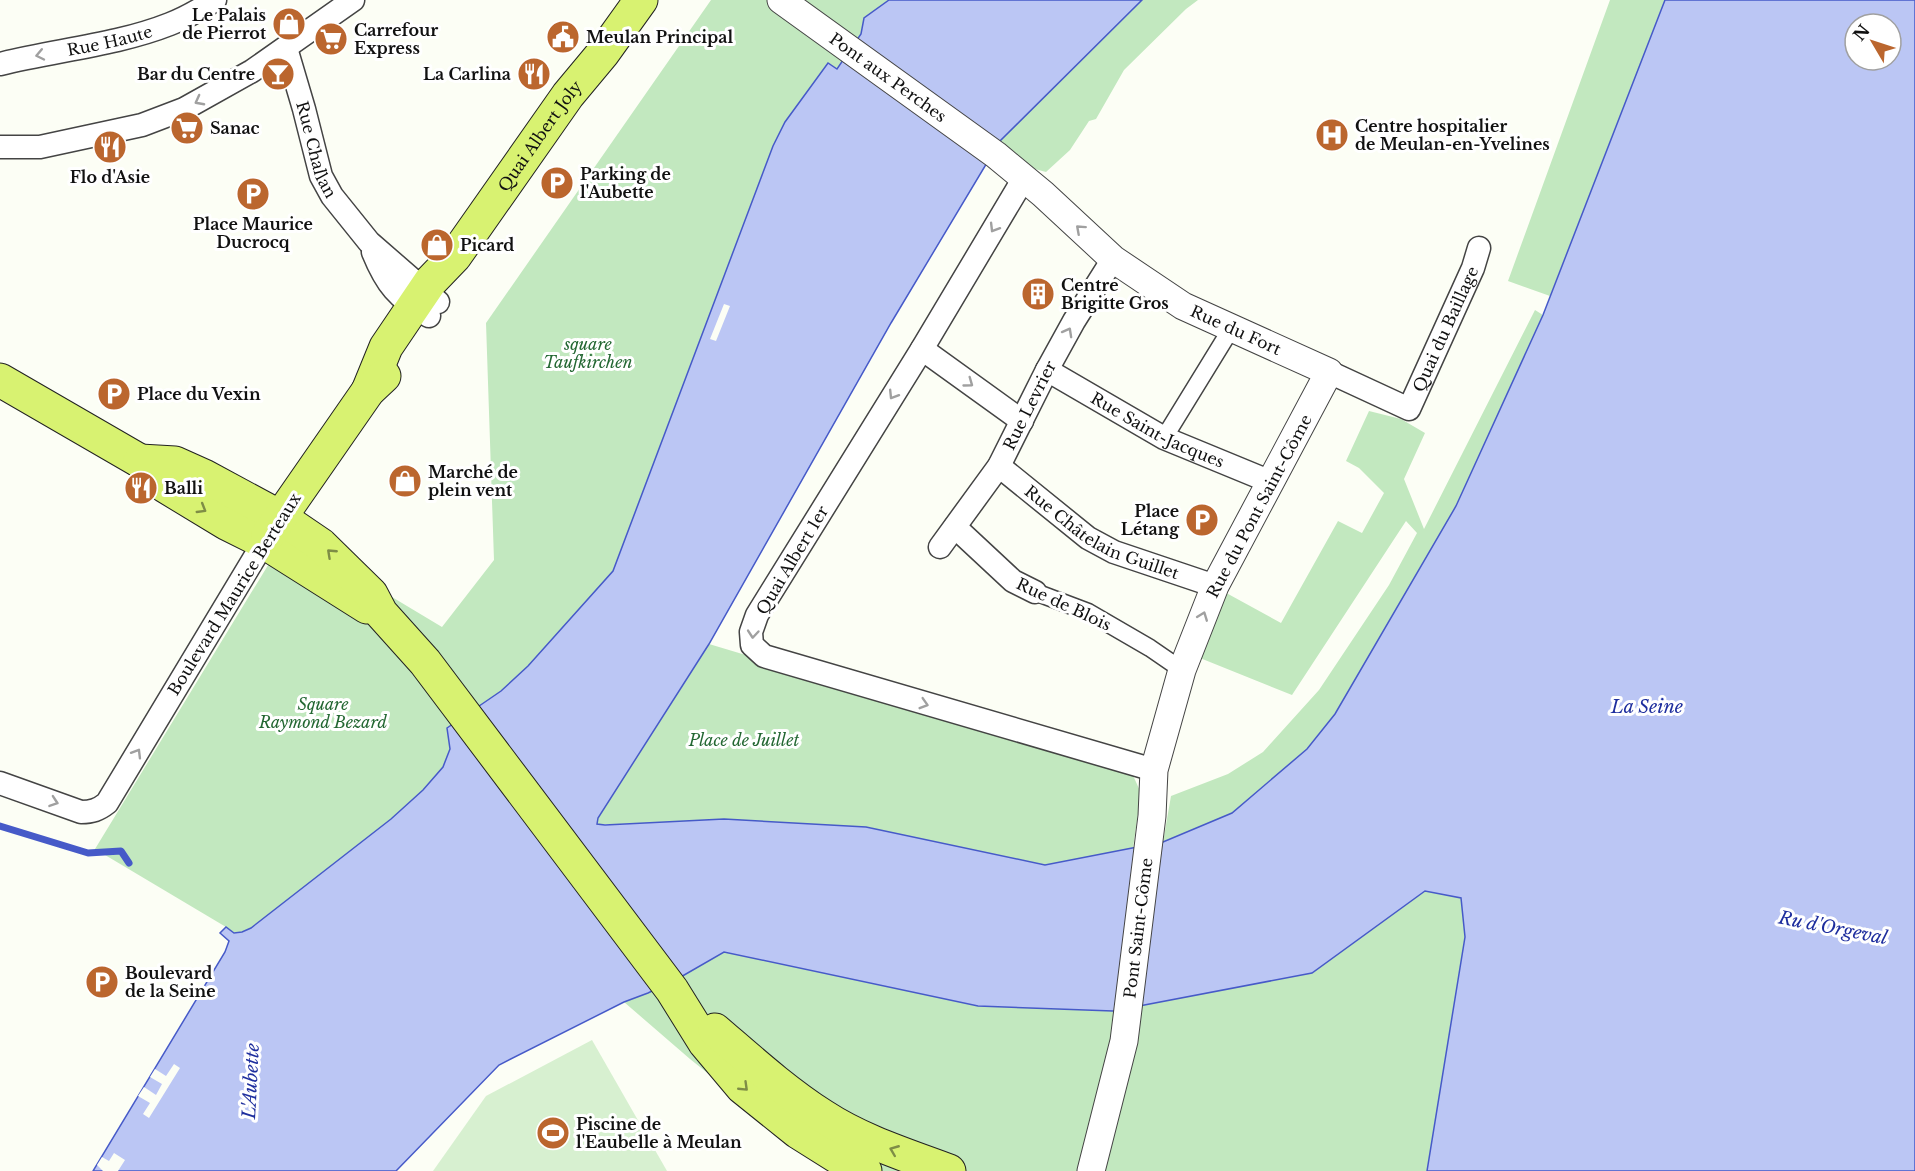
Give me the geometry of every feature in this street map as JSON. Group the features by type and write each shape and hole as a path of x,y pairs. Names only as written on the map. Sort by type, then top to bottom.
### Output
{"main road":[{"name":"Quai Albert Joly","path":"426,304 453,280 455,256 568,95 603,53 634,10 653,0"},
{"name":"Boulevard Maurice Berteaux","path":"272,530 368,391 386,347 426,304"},
{"path":"0,380 140,460 175,463 204,476 272,530 321,545 332,554 371,594 381,614 425,662 672,990 705,1043 742,1087 798,1132 849,1164 865,1171"},
{"path":"672,990 778,1084 824,1117 864,1138 949,1171"}],"street":[{"name":"Rue Haute","path":"0,64 133,36 171,24 215,0"},
{"path":"0,147 40,147 150,123 184,109 224,88 286,48 353,0"},
{"name":"Pont aux Perches","path":"781,0 996,155 1034,186"},
{"name":"Rue Challan","path":"286,48 321,176 332,196 369,242 380,268 391,285 404,300 426,304"},
{"name":"Rue du Fort","path":"1034,186 1113,259 1183,306 1409,410"},
{"name":"Quai Albert 1er","path":"1034,186 922,349 757,615 751,632 752,645 764,656 1154,770"},
{"name":"Quai du Baillage","path":"1409,410 1473,268 1479,248"},
{"name":"Rue Levrier","path":"940,547 999,466 1047,370 1074,321 1113,259"},
{"path":"1164,438 1231,329"},
{"path":"922,349 1022,421"},
{"name":"Rue Saint-Jacques","path":"1047,370 1164,438 1271,482"},
{"name":"Rue du Pont Saint-Côme","path":"1152,816 1154,770 1182,670 1215,586 1329,372"},
{"name":"Rue Châtelain Guillet","path":"999,466 1088,538 1114,552 1215,586"},
{"name":"Rue de Blois","path":"955,527 1013,581 1088,612 1150,648 1182,670"},
{"name":"Boulevard Maurice Berteaux","path":"0,783 81,812 99,810 107,803 272,530"},
{"name":"Pont Saint-Côme","path":"1092,1171 1124,1041 1152,816"}],"green space":[{"path":"711,0 889,0 864,18 861,34 837,70 828,63 785,122 773,146 613,571 528,666 501,691 448,728 450,749 443,767 423,790 391,819 251,928 233,933 95,849 287,534 442,627 494,560 486,323"},
{"path":"1142,0 1198,0 1124,70 1096,119 1089,121 1070,150 1046,172 1031,168 1000,141"},
{"path":"1610,0 1665,0 1550,296 1508,281"},
{"path":"1535,310 1543,315 1456,506 1335,714 1307,749 1232,813 1163,842 1171,796 1228,774 1263,752 1319,690 1389,585 1417,533 1406,521 1292,695 1195,656 1219,589 1281,623 1338,521 1362,533 1384,493 1359,468 1346,461 1369,411 1401,419 1425,433 1404,479 1424,529"},
{"name":"Place de Juillet","path":"709,644 1131,771 1141,793 1133,848 1045,865 866,827 597,824 598,818"},
{"path":"1425,890 1461,898 1465,937 1427,1171 841,1171 813,1158 690,1059 624,1002 687,973 724,952 978,1006 1113,1011 1312,973"},
{"name":"Piscine de l'Eaubelle à Meulan","path":"592,1040 667,1171 433,1171 486,1096"}],"water":[{"name":"La Seine","path":"889,0 1142,0 1000,141 891,323 709,644 598,818 597,824 724,819 866,827 1045,865 1163,842 1232,813 1307,749 1335,714 1456,506 1543,315 1665,0 1915,0 1915,1171 1427,1171 1465,937 1461,898 1425,891 1312,973 1113,1011 978,1006 724,952 679,978 624,1002 499,1065 396,1171 93,1171 225,952 229,941 220,933 226,927 234,933 251,928 391,819 423,790 443,767 450,749 447,728 501,691 528,666 613,571 773,146 785,122 828,63 837,69 861,34 864,18"}],"pier":[{"path":"724,304 730,306 716,341 710,339"},
{"path":"174,1064 180,1068 149,1118 143,1114 150,1103 138,1096 144,1087 156,1095 162,1084 150,1077 155,1069 166,1076"},
{"path":"114,1153 125,1160 118,1171 103,1171 97,1165 102,1157 109,1161"}],"waterway":[{"name":"L'Aubette","path":"0,826 88,853 121,851 129,863"}],"place":[{"name":"Le Palais de Pierrot","path":"289,24"},
{"name":"Meulan Principal","path":"563,37"},
{"name":"Carrefour Express","path":"331,39"},
{"name":"Bar du Centre","path":"278,74"},
{"name":"La Carlina","path":"534,74"},
{"name":"Sanac","path":"187,128"},
{"name":"Centre hospitalier de Meulan-en-Yvelines","path":"1332,135"},
{"name":"Flo d'Asie","path":"110,147"},
{"name":"Parking de l'Aubette","path":"557,183"},
{"name":"Place Maurice Ducrocq","path":"253,194"},
{"name":"Picard","path":"437,245"},
{"name":"Centre Brigitte Gros","path":"1038,294"},
{"name":"Place du Vexin","path":"114,394"},
{"name":"Marché de plein vent","path":"405,481"},
{"name":"Balli","path":"141,488"},
{"name":"Place Létang","path":"1202,520"},
{"name":"Boulevard de la Seine","path":"102,982"},
{"name":"Piscine de l'Eaubelle à Meulan","path":"553,1133"}],"park label":[{"name":"square Taufkirchen","path":"588,353"},
{"name":"Square Raymond Bezard","path":"323,713"}],"water label":[{"name":"Ru d'Orgeval","path":"1833,928"}]}
